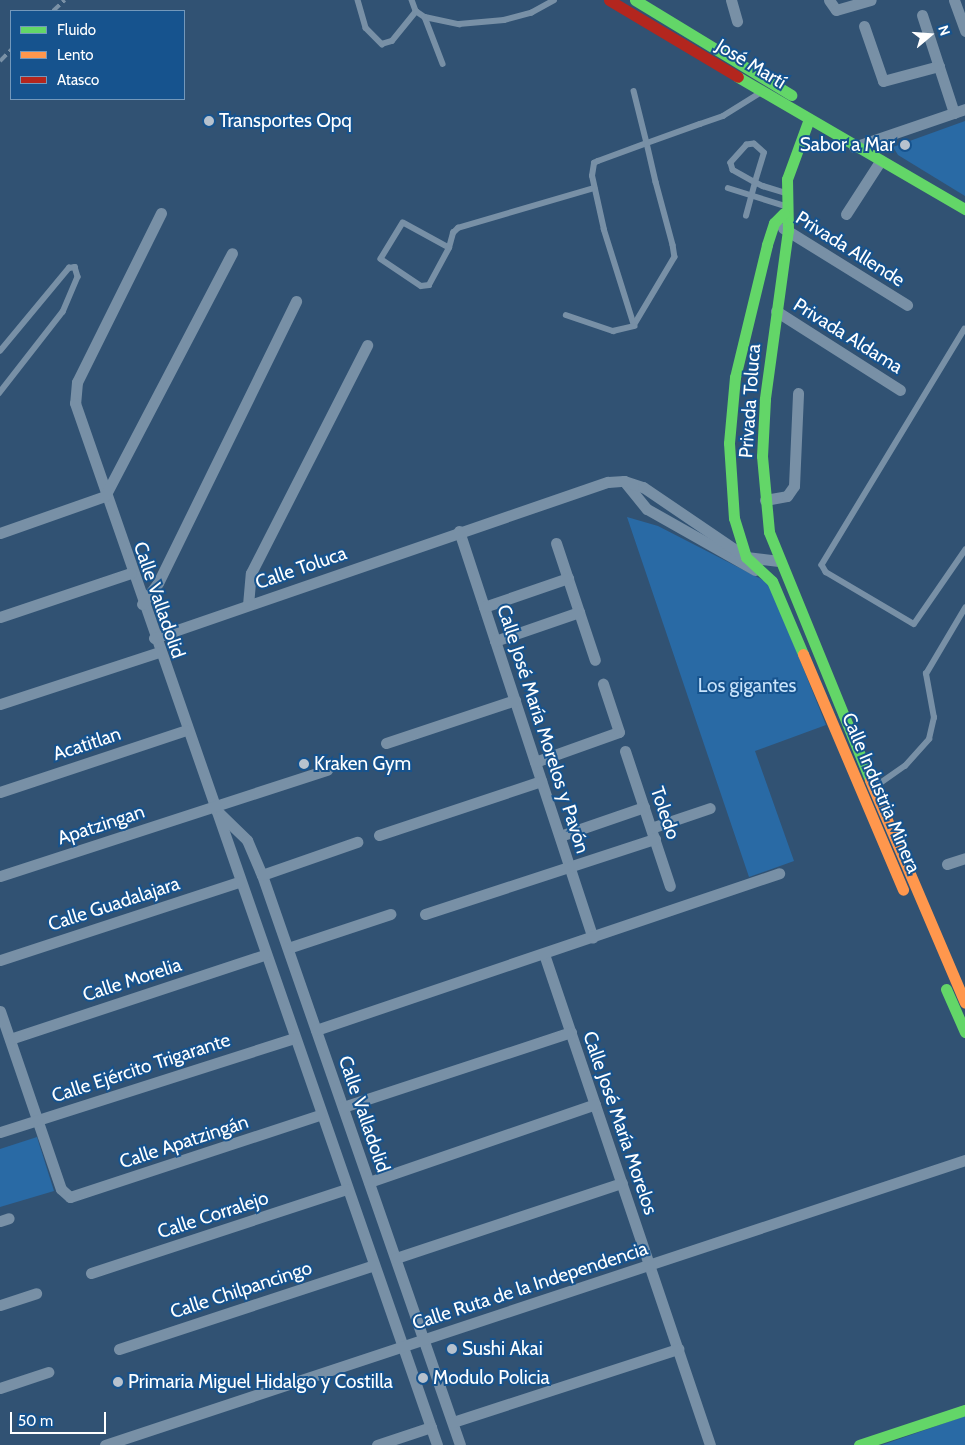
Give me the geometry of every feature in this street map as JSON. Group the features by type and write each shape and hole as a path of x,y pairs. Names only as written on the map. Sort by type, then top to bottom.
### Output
{"main road":[{"name":"José Martí","path":"635,0 854,147 878,158 965,209"},
{"name":"José Martí","path":"615,2 866,142 878,158"},
{"name":"Privada Toluca","path":"777,561 764,500 765,399 788,230 785,210 791,157 809,118"},
{"name":"Privada Toluca","path":"761,572 746,557 734,518 730,419 738,358 774,224 785,210"},
{"name":"Calle Industria Minera","path":"777,561 965,1003"},
{"name":"Calle Industria Minera","path":"761,572 772,581 965,1032"},
{"path":"859,1445 965,1410"}],"street":[{"path":"731,0 737,21"},
{"path":"829,0 836,10 871,0"},
{"path":"954,0 965,31"},
{"path":"854,147 959,111 939,66 922,15"},
{"path":"864,26 883,81 939,66"},
{"path":"846,214 878,158"},
{"name":"Calle Valladolid","path":"161,213 77,382 75,403 158,652 437,1445"},
{"name":"Privada Allende","path":"774,224 788,230 906,305"},
{"path":"0,533 105,496 232,253"},
{"path":"142,604 158,583 296,301"},
{"name":"Privada Aldama","path":"776,311 900,390"},
{"path":"248,604 252,572 367,345"},
{"path":"764,500 787,496 794,486 798,393"},
{"path":"459,531 598,485 624,481 647,509 732,561 761,572 782,573"},
{"name":"Privada Toluca","path":"624,481 654,494 746,557 777,561"},
{"name":"Calle Toluca","path":"154,638 459,531"},
{"name":"Calle José María Morelos y Pavón","path":"459,531 593,938"},
{"path":"556,543 595,660"},
{"path":"0,616 131,573"},
{"path":"484,607 568,578"},
{"path":"495,641 579,612"},
{"path":"0,704 158,652"},
{"path":"535,762 619,732 603,684"},
{"path":"386,744 515,700"},
{"name":"Acatitlan","path":"0,792 186,730"},
{"name":"Toledo","path":"625,751 670,886"},
{"name":"Apatzingan","path":"0,876 327,770"},
{"path":"379,835 541,781"},
{"name":"Calle Valladolid","path":"213,807 247,840 262,875 460,1445"},
{"path":"560,836 644,807"},
{"path":"425,914 570,868 710,808"},
{"path":"262,875 357,842"},
{"path":"947,864 965,858"},
{"path":"316,1030 593,938 780,873"},
{"name":"Calle Guadalajara","path":"0,960 239,882"},
{"path":"288,948 390,914"},
{"name":"Calle José María Morelos","path":"544,954 710,1445"},
{"name":"Calle Morelia","path":"10,1039 264,955"},
{"path":"0,1011 37,1120"},
{"path":"343,1107 571,1032"},
{"name":"Calle Ejército Trigarante","path":"0,1132 294,1038"},
{"path":"369,1182 595,1104"},
{"name":"Calle Apatzingán","path":"37,1120 61,1189 74,1196 320,1115"},
{"name":"Calle Ruta de la Independencia","path":"105,1445 965,1160"},
{"path":"396,1258 622,1183"},
{"name":"Calle Corralejo","path":"91,1273 347,1189"},
{"name":"Calle Chilpancingo","path":"119,1349 374,1265"},
{"path":"0,1304 36,1292"},
{"path":"453,1422 678,1350"},
{"path":"0,1388 48,1372"},
{"path":"377,1445 431,1427"}],"lane":[{"path":"358,0 366,28 382,44 392,41 416,11"},
{"path":"412,0 416,11 425,16 459,24 490,22 532,13 554,0"},
{"path":"425,16 443,64"},
{"path":"634,326 594,188 594,164 734,111 767,87"},
{"path":"566,315 613,332 634,326 675,256 634,91"},
{"path":"746,216 755,182 764,154 751,144 731,165 755,182 786,193"},
{"path":"449,248 403,223 381,259 425,287 449,248 458,228 594,188"},
{"path":"728,188 785,210"},
{"path":"0,351 75,267 78,277 63,312 0,393"},
{"path":"965,329 822,565 826,572 914,624 965,550"},
{"path":"874,787 905,766 929,738 934,718 926,674 965,608"}],"green space":[{"path":"965,121 965,196 898,155 893,147"},
{"name":"Los gigantes","path":"627,517 658,526 769,583 826,725 755,751 794,861 749,877"},
{"path":"37,1137 54,1191 0,1207 0,1149"},
{"path":"965,1416 965,1445 882,1445"}],"railway":[{"path":"54,10 65,0"},
{"path":"0,61 10,51"}],"traffic: fast":[{"path":"635,0 791,95"},
{"path":"738,77 965,209"},
{"path":"809,119 787,179 788,230 765,399 762,456 769,532 870,780"},
{"path":"784,213 774,223 767,245 735,377 729,443 734,518 746,557 772,581 803,654"},
{"path":"946,989 965,1032"},
{"path":"859,1445 965,1410"}],"traffic: slow":[{"path":"803,654 903,890"},
{"path":"870,780 965,1003"}],"traffic: jam":[{"path":"609,0 738,77"}],"place":[{"name":"Transportes Opq","path":"209,121"},
{"name":"Sabor a Mar","path":"905,145"},
{"name":"Kraken Gym","path":"304,764"},
{"name":"Sushi Akai","path":"452,1349"},
{"name":"Modulo Policia","path":"423,1378"},
{"name":"Primaria Miguel Hidalgo y Costilla","path":"118,1382"}]}
